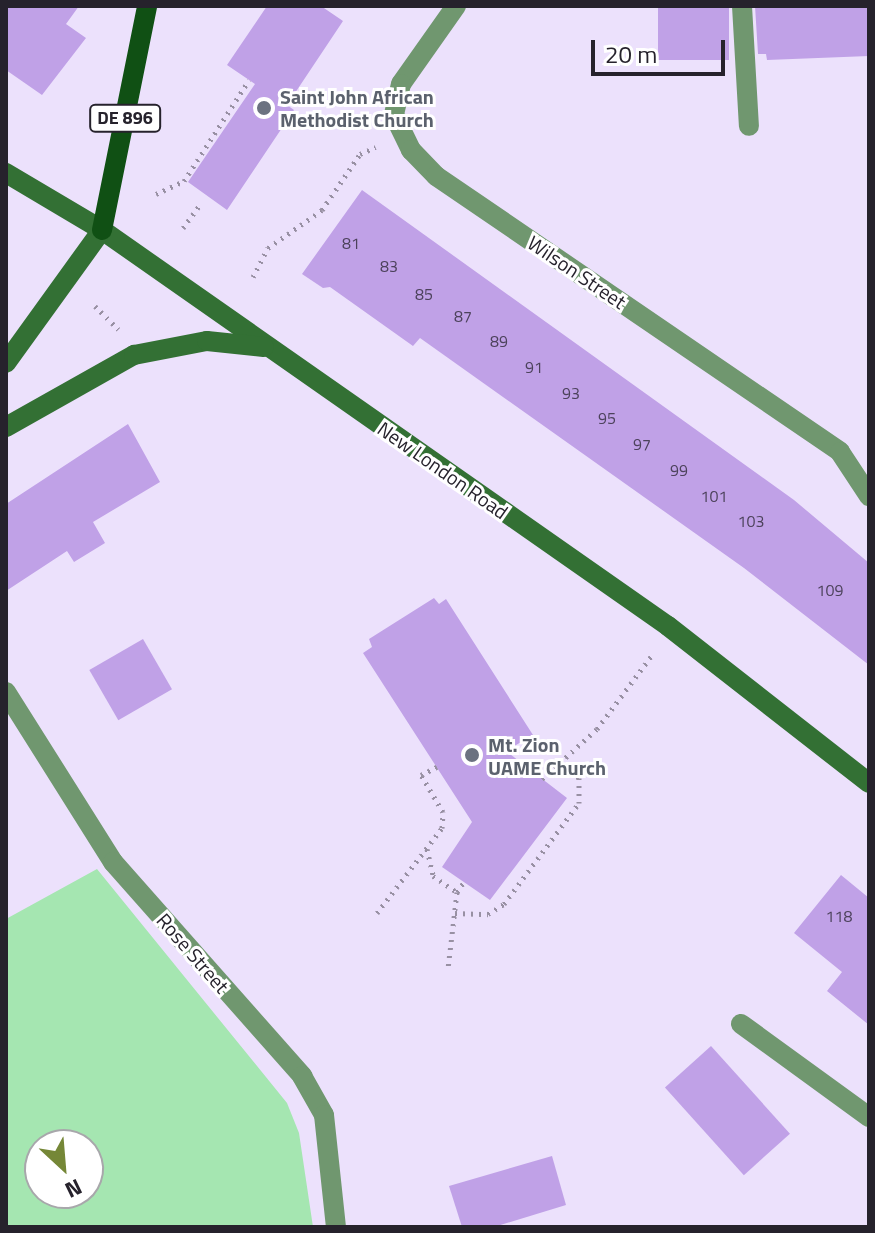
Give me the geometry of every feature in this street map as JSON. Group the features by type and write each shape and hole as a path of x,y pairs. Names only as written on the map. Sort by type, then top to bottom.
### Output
{"main road":[{"name":"DE 896","path":"102,230 147,6"},
{"name":"New London Road","path":"6,173 102,230 668,626 869,783"},
{"path":"6,363 102,230"},
{"path":"6,427 134,355 207,341 268,348"}],"street":[{"path":"403,133 394,115 401,84 456,6"},
{"path":"742,6 749,126"},
{"name":"Wilson Street","path":"403,133 436,176 840,452 869,496"},
{"name":"Rose Street","path":"6,692 113,862 302,1076 324,1115 336,1227"},
{"path":"741,1024 869,1117"}],"path":[{"path":"156,194 184,181 249,80"},
{"path":"253,277 278,239 322,210 360,154 403,133"},
{"path":"183,228 201,203"},
{"path":"95,306 127,338"},
{"path":"542,779 597,729 658,647"},
{"path":"455,913 488,914 504,904 579,803 579,778 565,759"},
{"path":"377,913 442,828 443,812 421,775 437,767"},
{"path":"428,848 433,876 457,892"},
{"path":"448,969 457,892 464,882"}],"green space":[{"path":"97,869 287,1103 299,1133 313,1227 6,1227 6,919"}],"building":[{"path":"6,6 79,6 66,24 86,38 42,95 6,70"},
{"name":"Saint John African Methodist Church","path":"267,6 321,6 343,21 287,105 294,110 227,210 188,182 255,84 227,65"},
{"path":"658,6 729,6 729,60 658,60"},
{"path":"755,6 869,6 869,56 767,60 766,54 758,54"},
{"path":"362,190 794,500 869,563 869,665 744,568 420,338 413,346 330,287 323,288 302,274"},
{"path":"128,424 160,482 93,522 105,543 74,562 67,551 6,591 6,504"},
{"name":"Mt. Zion UAME Church","path":"434,598 439,604 446,599 533,735 506,751 567,798 490,900 442,867 472,822 363,653 372,647 369,639"},
{"path":"143,639 172,689 118,720 89,670"},
{"path":"841,875 869,898 869,1025 827,991 842,972 794,933"},
{"path":"711,1046 790,1134 744,1175 665,1087"},
{"path":"552,1156 566,1205 494,1227 462,1227 449,1186"}],"place":[{"name":"Saint John African Methodist Church","path":"264,108"},
{"name":"Mt. Zion UAME Church","path":"472,755"}]}
